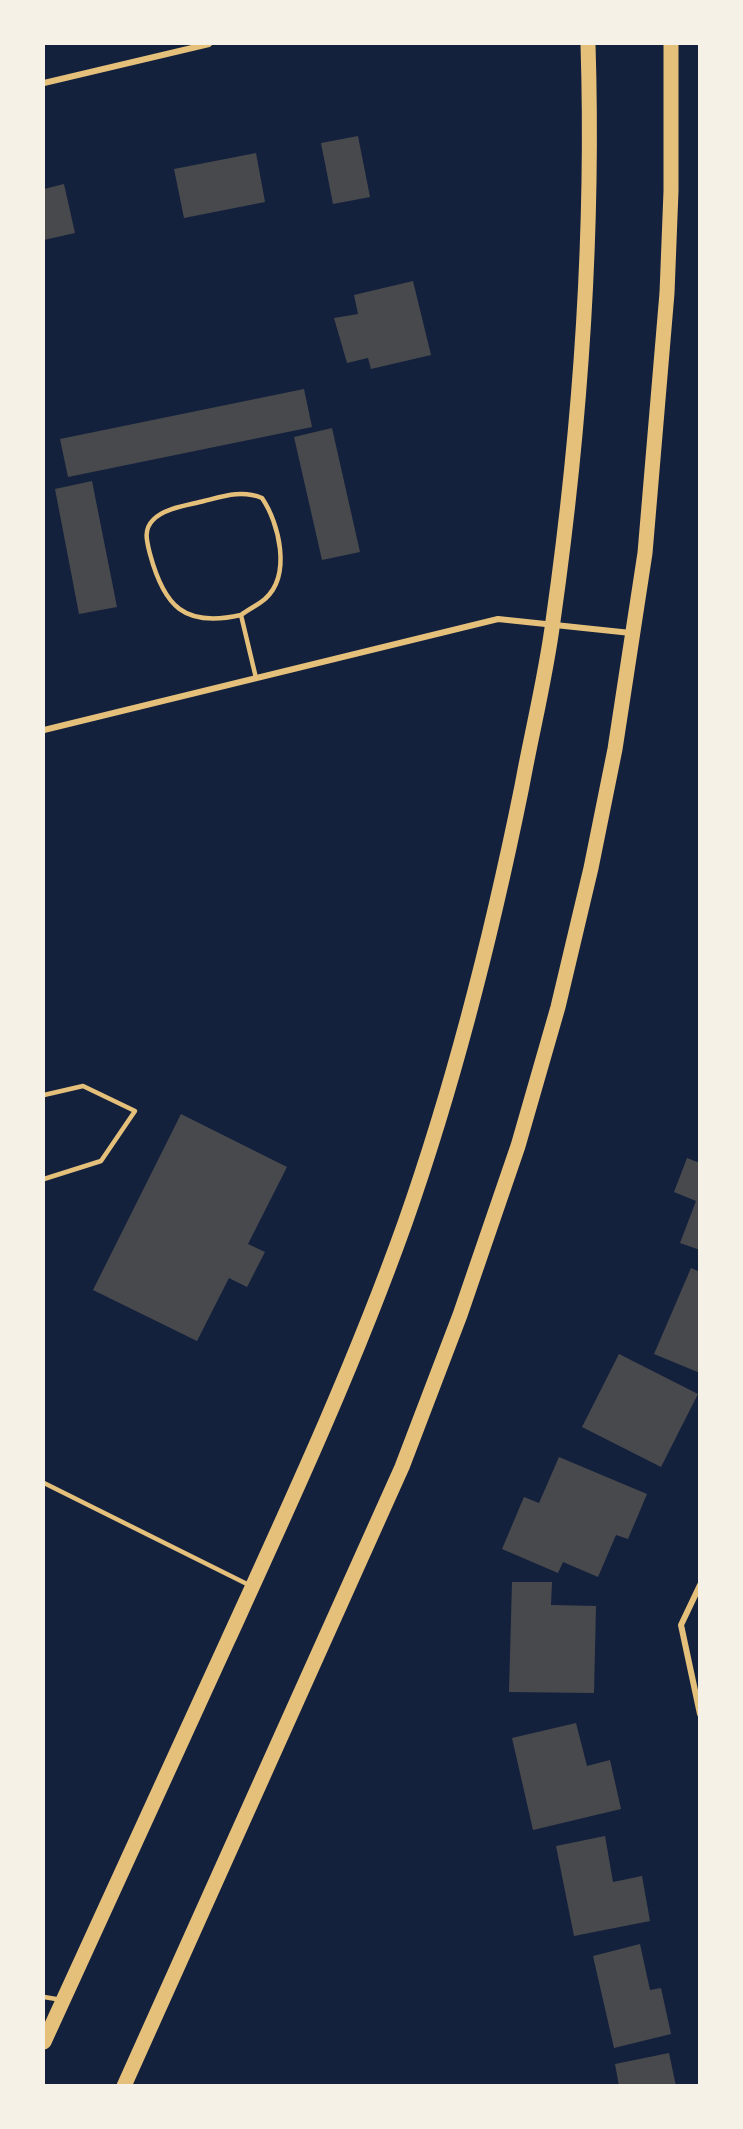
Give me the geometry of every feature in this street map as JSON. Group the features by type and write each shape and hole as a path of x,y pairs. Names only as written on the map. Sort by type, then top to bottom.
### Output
{"main road":[{"path":"44,2042 323,1434 368,1323 406,1220 476,989 505,871 553,626 577,394 586,260 588,44"},
{"path":"124,2085 402,1467 460,1315 518,1146 558,1007 591,868 615,749 645,553 667,293 671,191 671,44"}],"street":[{"path":"44,83 209,44"},
{"path":"44,730 498,619 631,633"},
{"path":"699,1585 681,1625 699,1714"}],"lane":[{"path":"240,493 262,498 273,514 279,533 280,567 276,582 267,598 241,615 206,619 186,612 169,601 157,581 146,540 147,527 154,518 166,512 240,493"},
{"path":"241,615 256,678"},
{"path":"44,1095 83,1086 135,1111 101,1161 44,1179"},
{"path":"44,1483 253,1586"},
{"path":"44,1997 63,2000"}],"building":[{"path":"358,136 370,197 333,204 321,143"},
{"path":"256,153 265,202 184,218 174,169"},
{"path":"64,184 75,233 44,240 44,189"},
{"path":"413,281 431,355 371,369 368,358 347,363 334,318 358,314 354,295"},
{"path":"304,389 312,427 68,477 60,439"},
{"path":"332,428 360,552 322,560 294,437"},
{"path":"92,481 117,607 79,614 55,489"},
{"path":"181,1114 287,1167 248,1244 265,1252 247,1287 229,1278 197,1341 93,1290"},
{"path":"687,1158 700,1163 700,1250 680,1243 696,1201 674,1192"},
{"path":"691,1268 700,1272 700,1373 654,1354"},
{"path":"619,1354 698,1394 661,1467 582,1427"},
{"path":"559,1457 647,1494 628,1539 616,1535 598,1577 563,1562 558,1573 502,1549 524,1497 539,1503"},
{"path":"512,1582 552,1582 551,1605 596,1606 594,1693 509,1692"},
{"path":"576,1723 587,1766 610,1760 621,1809 533,1830 512,1738"},
{"path":"605,1836 613,1882 642,1876 650,1921 574,1936 556,1846"},
{"path":"640,1944 650,1990 661,1988 671,2034 614,2048 593,1956"},
{"path":"669,2053 676,2086 619,2086 615,2064"}]}
